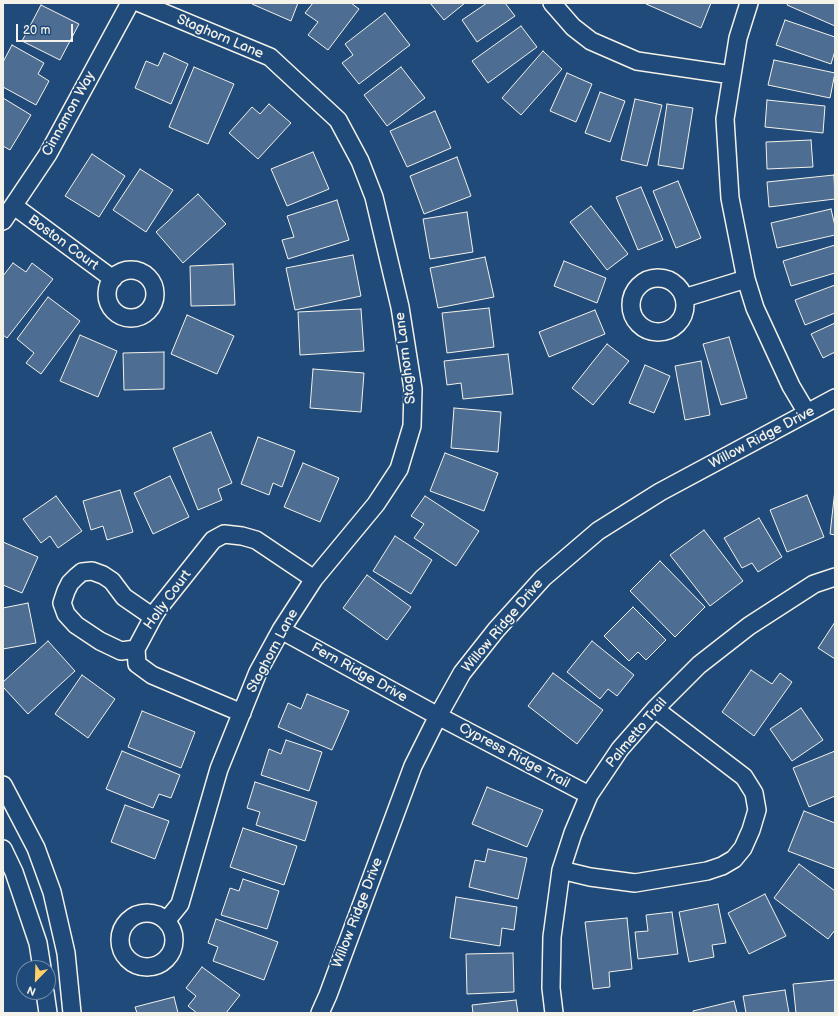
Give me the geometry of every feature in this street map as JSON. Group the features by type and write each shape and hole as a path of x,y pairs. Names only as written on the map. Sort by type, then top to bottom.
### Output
{"street":[{"name":"Cinnamon Way","path":"3,222 48,154 130,3"},
{"name":"Staghorn Lane","path":"140,3 270,57 338,120 360,162 374,197 400,307 413,389 412,426 399,468 376,504 314,579 281,630 258,672 219,769 180,904 167,920"},
{"path":"552,3 573,27 591,41 637,61 732,75"},
{"path":"749,3 738,38 725,119 730,198 746,279 755,308 791,386 807,414"},
{"name":"Boston Court","path":"14,206 113,279"},
{"path":"684,298 746,279"},
{"name":"Willow Ridge Drive","path":"320,1013 414,766 438,716 462,673 496,630 544,578 598,531 660,492 835,398"},
{"name":"Holly Court","path":"136,649 158,609 213,540 224,534 242,536 256,540 314,579"},
{"path":"153,617 124,597 112,581 103,575 92,571 82,572 76,576 70,583 62,603 66,614 76,625 100,642 121,651 136,649 137,664 152,675 242,713"},
{"name":"Palmetto Trail","path":"554,1013 551,988 552,937 561,870 573,833 589,795 620,749 655,709 699,665 749,626 814,584 835,577"},
{"name":"Fern Ridge Drive","path":"281,630 438,716"},
{"path":"561,870 590,877 635,882 717,868 734,859 743,848 751,830 757,810 754,793 744,777 655,709"},
{"name":"Cypress Ridge Trail","path":"438,716 589,795"},
{"path":"3,785 36,848 52,892 66,953 72,1013"},
{"path":"3,849 14,872 36,936 41,960"},
{"path":"46,1000 48,1013"}],"building":[{"path":"252,3 298,3 291,21"},
{"path":"313,3 351,3 359,9 328,50 308,35 318,22 305,13"},
{"path":"430,3 465,3 444,20"},
{"path":"487,3 505,3 515,16 477,42 462,20"},
{"path":"646,3 711,3 701,28"},
{"path":"788,3 835,3 835,26 787,5"},
{"path":"41,5 79,24 60,60 22,41"},
{"path":"385,13 410,45 359,84 342,63 353,55 345,44"},
{"path":"785,20 835,37 835,51 831,64 776,45"},
{"path":"521,26 537,47 488,83 472,61"},
{"path":"12,45 44,63 38,74 49,81 36,105 3,87 3,62"},
{"path":"543,51 562,69 521,115 502,98"},
{"path":"164,53 188,64 171,104 135,88 146,61 158,66"},
{"path":"774,60 835,73 830,98 768,85"},
{"path":"194,67 234,84 208,144 169,127"},
{"path":"401,67 425,98 387,126 364,95"},
{"path":"567,73 592,84 576,122 550,111"},
{"path":"600,92 625,101 610,142 585,133"},
{"path":"3,98 31,115 10,150 3,146"},
{"path":"635,99 662,105 647,166 621,160"},
{"path":"767,100 825,106 823,133 765,127"},
{"path":"269,104 291,123 258,159 229,133 252,107 260,114"},
{"path":"667,104 693,108 683,169 658,165"},
{"path":"435,111 451,148 407,167 390,131"},
{"path":"811,140 813,167 767,169 766,142"},
{"path":"313,152 329,189 287,206 271,169"},
{"path":"92,154 125,176 99,217 65,196"},
{"path":"457,157 471,196 424,214 410,176"},
{"path":"140,169 173,190 146,232 113,210"},
{"path":"834,175 835,199 769,207 767,182"},
{"path":"678,181 701,238 676,248 653,191"},
{"path":"641,187 663,240 638,250 616,197"},
{"path":"198,194 226,224 183,263 156,232"},
{"path":"337,200 349,240 288,259 282,240 294,237 287,216"},
{"path":"591,206 628,254 607,270 570,222"},
{"path":"831,209 835,226 835,235 777,248 771,223"},
{"path":"467,212 473,252 430,259 423,219"},
{"path":"835,245 835,273 791,286 783,261"},
{"path":"353,255 361,296 295,310 286,268"},
{"path":"485,257 494,297 438,308 430,268"},
{"path":"564,261 606,278 597,303 554,286"},
{"path":"13,263 26,272 32,263 53,279 7,338 3,335 3,276"},
{"path":"233,264 235,305 191,306 190,266"},
{"path":"835,285 835,313 805,325 795,300"},
{"path":"48,297 80,321 41,374 26,363 34,353 17,339"},
{"path":"489,308 494,347 447,353 442,313"},
{"path":"361,309 364,351 300,355 298,312"},
{"path":"595,310 605,334 549,357 539,332"},
{"path":"187,315 234,336 217,374 171,354"},
{"path":"835,323 835,352 823,358 811,334"},
{"path":"80,335 117,351 98,397 60,381"},
{"path":"729,337 747,398 721,405 703,344"},
{"path":"607,344 629,361 593,405 572,388"},
{"path":"164,352 164,389 124,390 123,353"},
{"path":"508,354 513,394 463,399 461,383 447,385 444,361"},
{"path":"701,361 710,415 685,420 675,366"},
{"path":"645,365 670,376 654,413 629,403"},
{"path":"313,369 364,373 361,412 310,408"},
{"path":"454,408 501,412 498,452 451,448"},
{"path":"211,432 232,483 218,489 222,500 198,510 173,448"},
{"path":"258,437 295,451 282,487 273,483 269,495 241,484"},
{"path":"445,453 498,473 484,511 430,491"},
{"path":"303,463 339,478 320,522 284,507"},
{"path":"170,476 189,517 153,534 134,493"},
{"path":"120,490 133,532 107,540 103,526 91,530 83,501"},
{"path":"835,490 835,535 830,534"},
{"path":"807,495 824,537 787,552 770,510"},
{"path":"56,496 82,531 58,548 50,536 41,543 23,519"},
{"path":"425,496 479,531 456,566 414,538 424,524 411,516"},
{"path":"759,518 782,557 758,572 752,563 742,568 724,538"},
{"path":"704,530 743,581 710,606 670,555"},
{"path":"395,536 432,560 411,594 373,571"},
{"path":"3,542 38,557 22,593 3,585"},
{"path":"660,561 705,607 675,637 630,591"},
{"path":"367,575 411,607 387,640 343,608"},
{"path":"28,603 36,643 3,649 3,608"},
{"path":"633,607 666,640 646,660 638,652 629,661 604,636"},
{"path":"835,622 835,659 818,648"},
{"path":"48,641 75,671 28,714 3,687 3,682"},
{"path":"592,641 634,675 617,696 608,689 600,699 567,672"},
{"path":"751,670 772,684 780,673 792,682 754,736 722,712"},
{"path":"553,673 603,710 577,744 528,706"},
{"path":"82,675 115,699 88,738 55,714"},
{"path":"307,694 349,711 332,750 278,727 288,703 301,709"},
{"path":"801,708 823,740 792,761 770,729"},
{"path":"142,711 195,732 181,768 128,747"},
{"path":"286,740 322,752 309,791 261,775 269,749 281,754"},
{"path":"122,751 180,775 171,798 159,794 153,808 106,789"},
{"path":"835,751 835,796 809,807 793,768"},
{"path":"255,782 317,802 305,841 256,825 260,812 247,808"},
{"path":"487,787 543,810 527,847 472,824"},
{"path":"125,805 169,821 155,859 111,842"},
{"path":"804,811 835,823 835,869 788,851"},
{"path":"243,828 297,846 284,885 230,867"},
{"path":"488,849 527,858 518,899 469,887 475,860 485,862"},
{"path":"799,864 835,891 835,930 828,939 774,898"},
{"path":"243,879 279,891 267,929 221,915 230,888 239,891"},
{"path":"765,894 786,936 749,954 728,913"},
{"path":"456,897 517,907 514,930 502,928 500,946 450,938"},
{"path":"718,904 726,943 712,945 714,957 689,962 679,912"},
{"path":"672,912 678,954 638,959 635,932 648,931 646,915"},
{"path":"627,918 632,969 609,972 610,987 593,989 585,922"},
{"path":"216,919 278,942 264,980 213,961 218,947 208,943"},
{"path":"513,953 514,992 467,994 466,954"},
{"path":"202,967 240,995 226,1013 197,1013 188,1006 196,996 186,988"},
{"path":"835,980 835,1013 796,1013 793,984"},
{"path":"785,990 789,1013 746,1013 743,996"},
{"path":"174,997 178,1013 137,1013 135,1007"},
{"path":"516,1000 518,1013 473,1013 472,1005"},
{"path":"734,1001 737,1013 693,1013 693,1011"}]}
